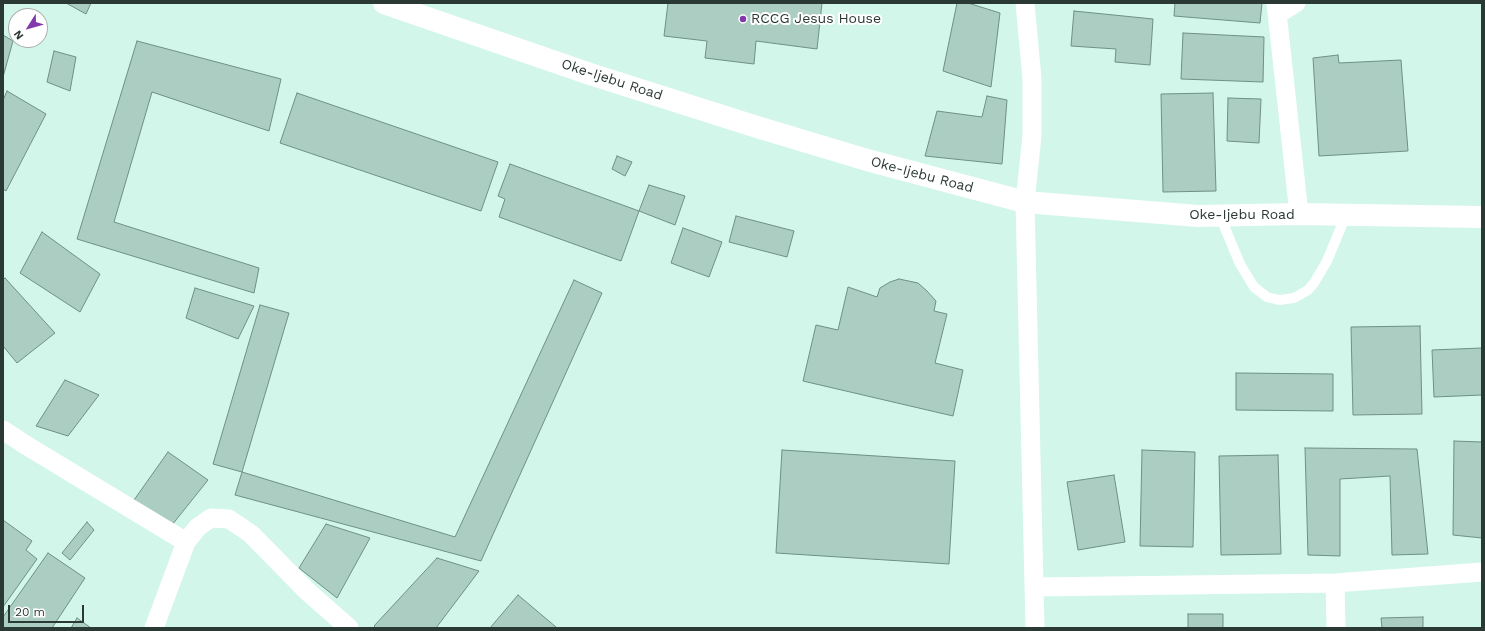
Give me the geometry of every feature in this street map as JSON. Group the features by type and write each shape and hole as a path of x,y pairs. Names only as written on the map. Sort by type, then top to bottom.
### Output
{"main road":[{"name":"Oke-Ijebu Road","path":"384,3 590,74 757,127 867,160 1025,202 1198,216 1299,214 1482,217"}],"street":[{"path":"1025,3 1032,80 1032,136 1025,202 1035,628"},
{"path":"1296,3 1277,8 1299,214"},
{"path":"3,430 186,542"},
{"path":"154,628 186,542 198,527 211,518 229,519 251,534 307,591 350,628"},
{"path":"1035,587 1335,583 1482,572"},
{"path":"1335,583 1336,628"}],"lane":[{"path":"1220,216 1240,264 1254,286 1267,297 1279,300 1294,298 1308,290 1314,283 1327,261 1346,215"}],"building":[{"path":"66,3 91,3 86,14"},
{"name":"RCCG Jesus House","path":"668,3 822,3 817,49 756,41 754,64 705,58 707,41 664,36"},
{"path":"957,3 968,3 1000,13 991,87 943,71"},
{"path":"1175,3 1262,3 1260,23 1174,16"},
{"path":"1074,11 1153,19 1150,65 1115,62 1116,49 1071,46"},
{"path":"1183,33 1264,37 1263,82 1181,79"},
{"path":"3,35 8,38 8,48 11,48 3,77"},
{"path":"137,41 281,79 269,131 152,92 114,222 259,268 254,293 77,239"},
{"path":"54,51 76,57 70,91 47,82"},
{"path":"1338,55 1339,63 1401,60 1408,151 1319,156 1313,58"},
{"path":"7,91 46,114 6,191 3,189 3,100"},
{"path":"297,93 498,162 481,211 280,143"},
{"path":"1213,93 1216,191 1163,192 1161,94"},
{"path":"987,96 1007,100 1002,164 925,156 937,111 982,117"},
{"path":"1228,98 1261,99 1259,143 1227,141"},
{"path":"617,156 632,162 625,176 612,169"},
{"path":"510,164 639,211 621,261 499,217 505,199 498,196"},
{"path":"649,185 685,196 675,225 639,211"},
{"path":"736,216 794,231 787,257 729,242"},
{"path":"683,228 722,242 709,277 671,263"},
{"path":"42,232 100,274 80,312 20,273"},
{"path":"5,278 55,333 17,363 3,346 3,280"},
{"path":"899,279 918,283 936,301 934,311 947,314 935,363 963,370 953,416 803,381 816,325 838,330 848,287 877,297 880,288"},
{"path":"574,280 602,293 481,561 235,495 242,472 455,537"},
{"path":"195,288 254,306 238,339 186,318"},
{"path":"260,305 289,313 242,472 213,464"},
{"path":"1420,326 1422,414 1353,415 1351,327"},
{"path":"1482,348 1482,395 1434,397 1432,350"},
{"path":"1236,373 1333,374 1333,411 1236,410"},
{"path":"65,380 99,395 68,436 36,426"},
{"path":"1454,441 1482,442 1482,538 1453,535"},
{"path":"1305,448 1417,449 1428,554 1392,555 1390,476 1340,479 1340,556 1308,555"},
{"path":"782,450 955,461 949,564 776,553"},
{"path":"1142,450 1195,452 1193,547 1140,546"},
{"path":"168,452 208,480 172,525 134,500"},
{"path":"1278,455 1281,554 1221,555 1219,456"},
{"path":"1114,475 1125,542 1078,550 1067,482"},
{"path":"3,520 32,541 26,550 37,559 3,607"},
{"path":"87,522 94,530 70,560 62,553"},
{"path":"326,524 370,538 337,598 299,568"},
{"path":"48,553 85,578 52,628 3,628 3,617"},
{"path":"437,558 479,571 436,628 376,628 374,626"},
{"path":"518,595 556,627 490,628"},
{"path":"1188,614 1223,614 1223,628 1188,628"},
{"path":"1423,617 1423,628 1382,628 1381,618"},
{"path":"77,618 91,628 71,628"}],"place":[{"name":"RCCG Jesus House","path":"743,19"}]}
